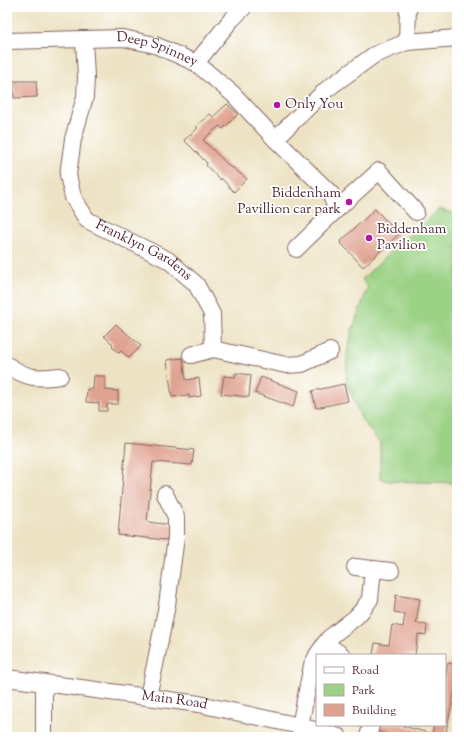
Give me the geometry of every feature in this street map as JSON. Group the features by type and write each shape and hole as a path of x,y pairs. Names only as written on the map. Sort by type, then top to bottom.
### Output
{"street":[{"path":"196,63 231,20 244,7"},
{"path":"407,42 408,7"},
{"name":"Deep Spinney","path":"7,41 122,38 155,45 196,63 232,94 331,194 336,210"},
{"path":"275,139 326,89 374,55 407,42 457,38"},
{"name":"Franklyn Gardens","path":"84,40 86,77 85,97 73,140 68,175 73,197 88,220 168,260 196,284 212,314 213,349"},
{"path":"296,248 379,171 416,212"},
{"path":"191,355 213,349 286,365 302,364 330,351"},
{"path":"7,366 19,373 39,379 60,376"},
{"path":"148,696 167,605 176,537 176,517 165,494"},
{"path":"355,567 391,571"},
{"path":"336,654 320,651 329,638 356,617 370,599 373,569"},
{"path":"300,726 312,665 316,658"},
{"name":"Main Road","path":"7,678 199,704 300,726 339,737"},
{"path":"44,683 44,737"},
{"path":"368,737 371,726"}],"green space":[{"path":"439,209 453,213 457,212 457,483 387,481 382,479 380,476 380,443 362,420 346,381 347,355 352,330 368,287 362,279"}],"building":[{"path":"13,81 36,81 37,97 14,98"},
{"path":"227,104 238,114 223,129 219,126 203,140 231,168 232,167 247,179 234,192 221,178 220,180 206,165 207,163 184,140 198,128 196,126 210,114 213,117"},
{"name":"Biddenham Pavilion","path":"375,209 399,234 363,267 340,242"},
{"path":"116,324 141,346 129,358 121,351 119,353 112,347 113,344 104,336"},
{"path":"183,358 186,380 199,378 201,396 189,398 189,395 172,397 167,360"},
{"path":"236,373 251,375 249,397 221,394 224,376 235,377"},
{"path":"94,376 105,376 105,390 118,391 118,404 107,404 107,411 99,411 99,403 86,402 87,389 93,389"},
{"path":"261,377 299,391 293,407 255,393"},
{"path":"344,384 348,401 316,408 312,391"},
{"path":"126,443 194,450 192,465 153,462 147,522 172,525 176,541 118,535"},
{"path":"396,595 420,599 416,623 427,625 426,635 418,634 415,654 373,654 375,643 389,645 392,625 403,627 405,614 394,612"},
{"path":"448,663 457,665 457,680 445,737 398,737 373,730 374,726 404,726 432,734 434,726 446,726 446,673"}],"place":[{"name":"Only You","path":"277,105"},
{"name":"Biddenham Pavillion car park","path":"349,202"},
{"name":"Biddenham Pavilion","path":"369,238"}]}
